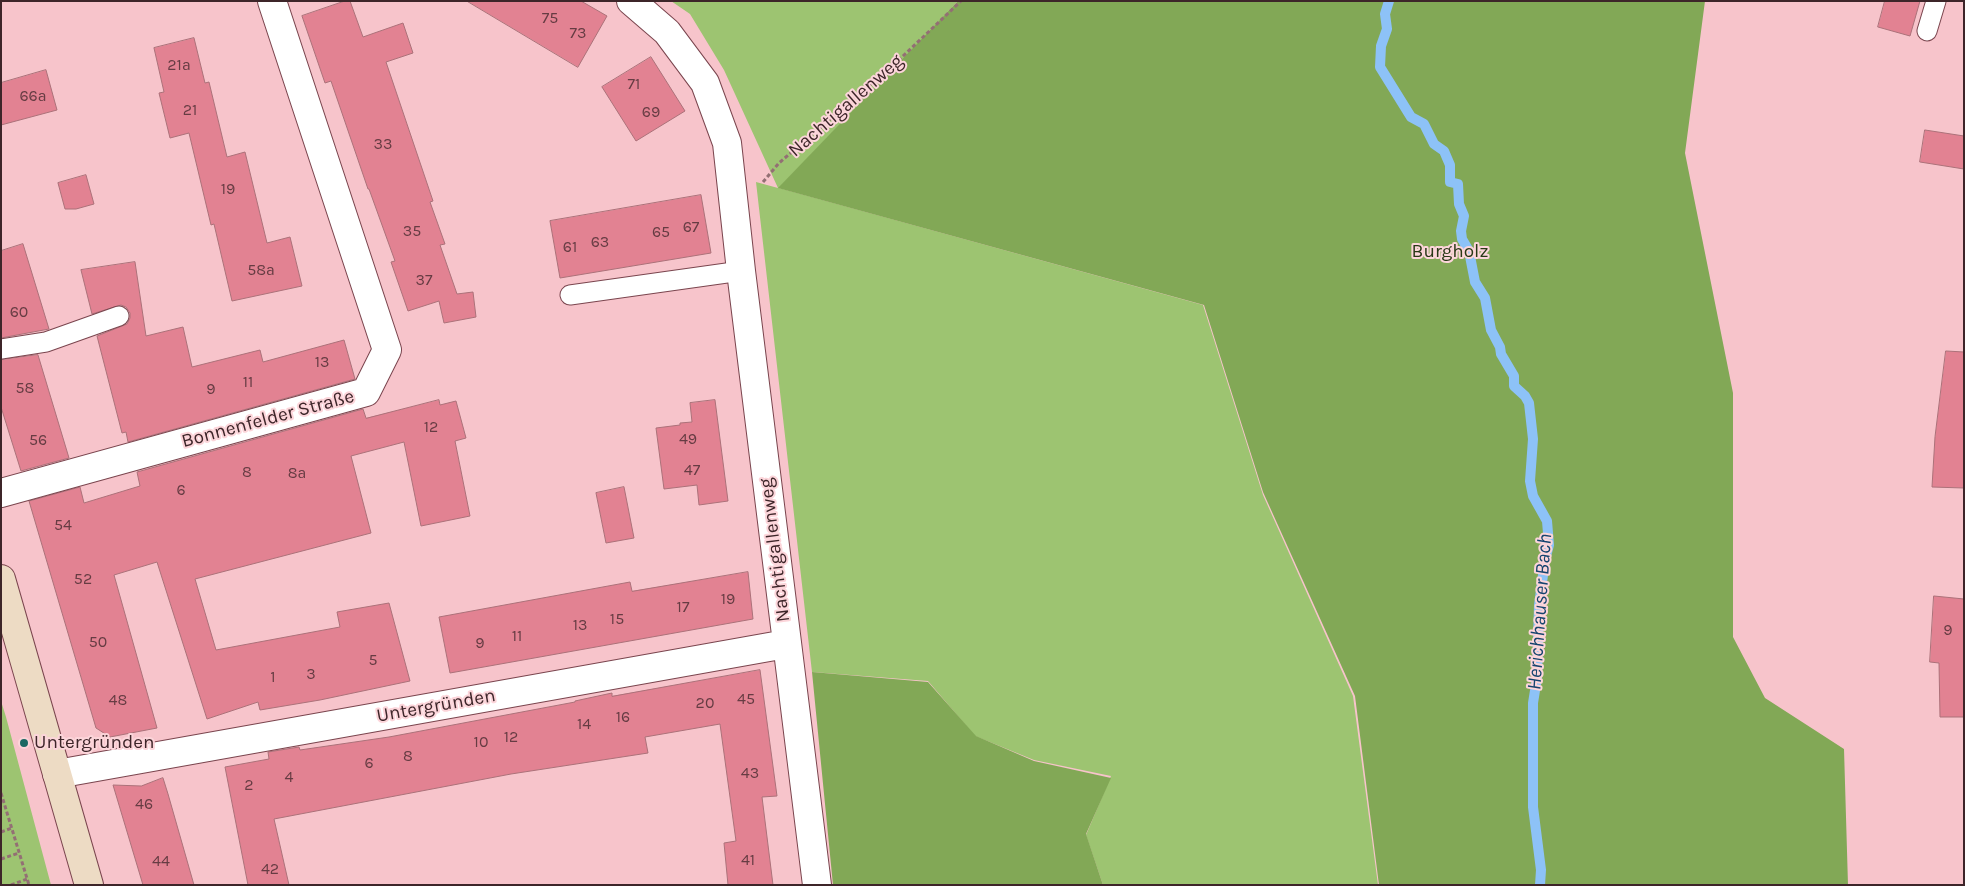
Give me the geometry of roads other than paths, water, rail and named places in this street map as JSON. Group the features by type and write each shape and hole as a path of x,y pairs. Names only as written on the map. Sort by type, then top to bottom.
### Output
{"main road":[{"path":"1,579 89,885"}],"street":[{"name":"Bonnenfelder Straße","path":"1,492 366,392 388,350 272,1"},
{"name":"Nachtigallenweg","path":"631,1 667,32 705,83 727,143 786,644 817,885"},
{"name":"Untergründen","path":"57,774 786,644"}],"lane":[{"path":"1927,32 1936,1"},
{"path":"570,295 741,271"},
{"path":"1,349 46,342 119,316"}],"waterway":[{"name":"Herichhauser Bach","path":"1389,1 1385,14 1387,29 1381,46 1380,67 1411,117 1424,124 1434,144 1444,151 1450,165 1450,182 1458,184 1459,204 1464,216 1461,231 1462,239 1469,251 1475,282 1485,298 1491,330 1500,347 1501,354 1514,376 1514,386 1525,396 1529,403 1533,439 1530,481 1533,496 1547,521 1549,545 1539,605 1537,678 1533,703 1533,807 1541,870 1540,885"}],"place":[{"name":"Untergründen","path":"24,743"}],"park label":[{"name":"Burgholz","path":"1450,252"}]}
